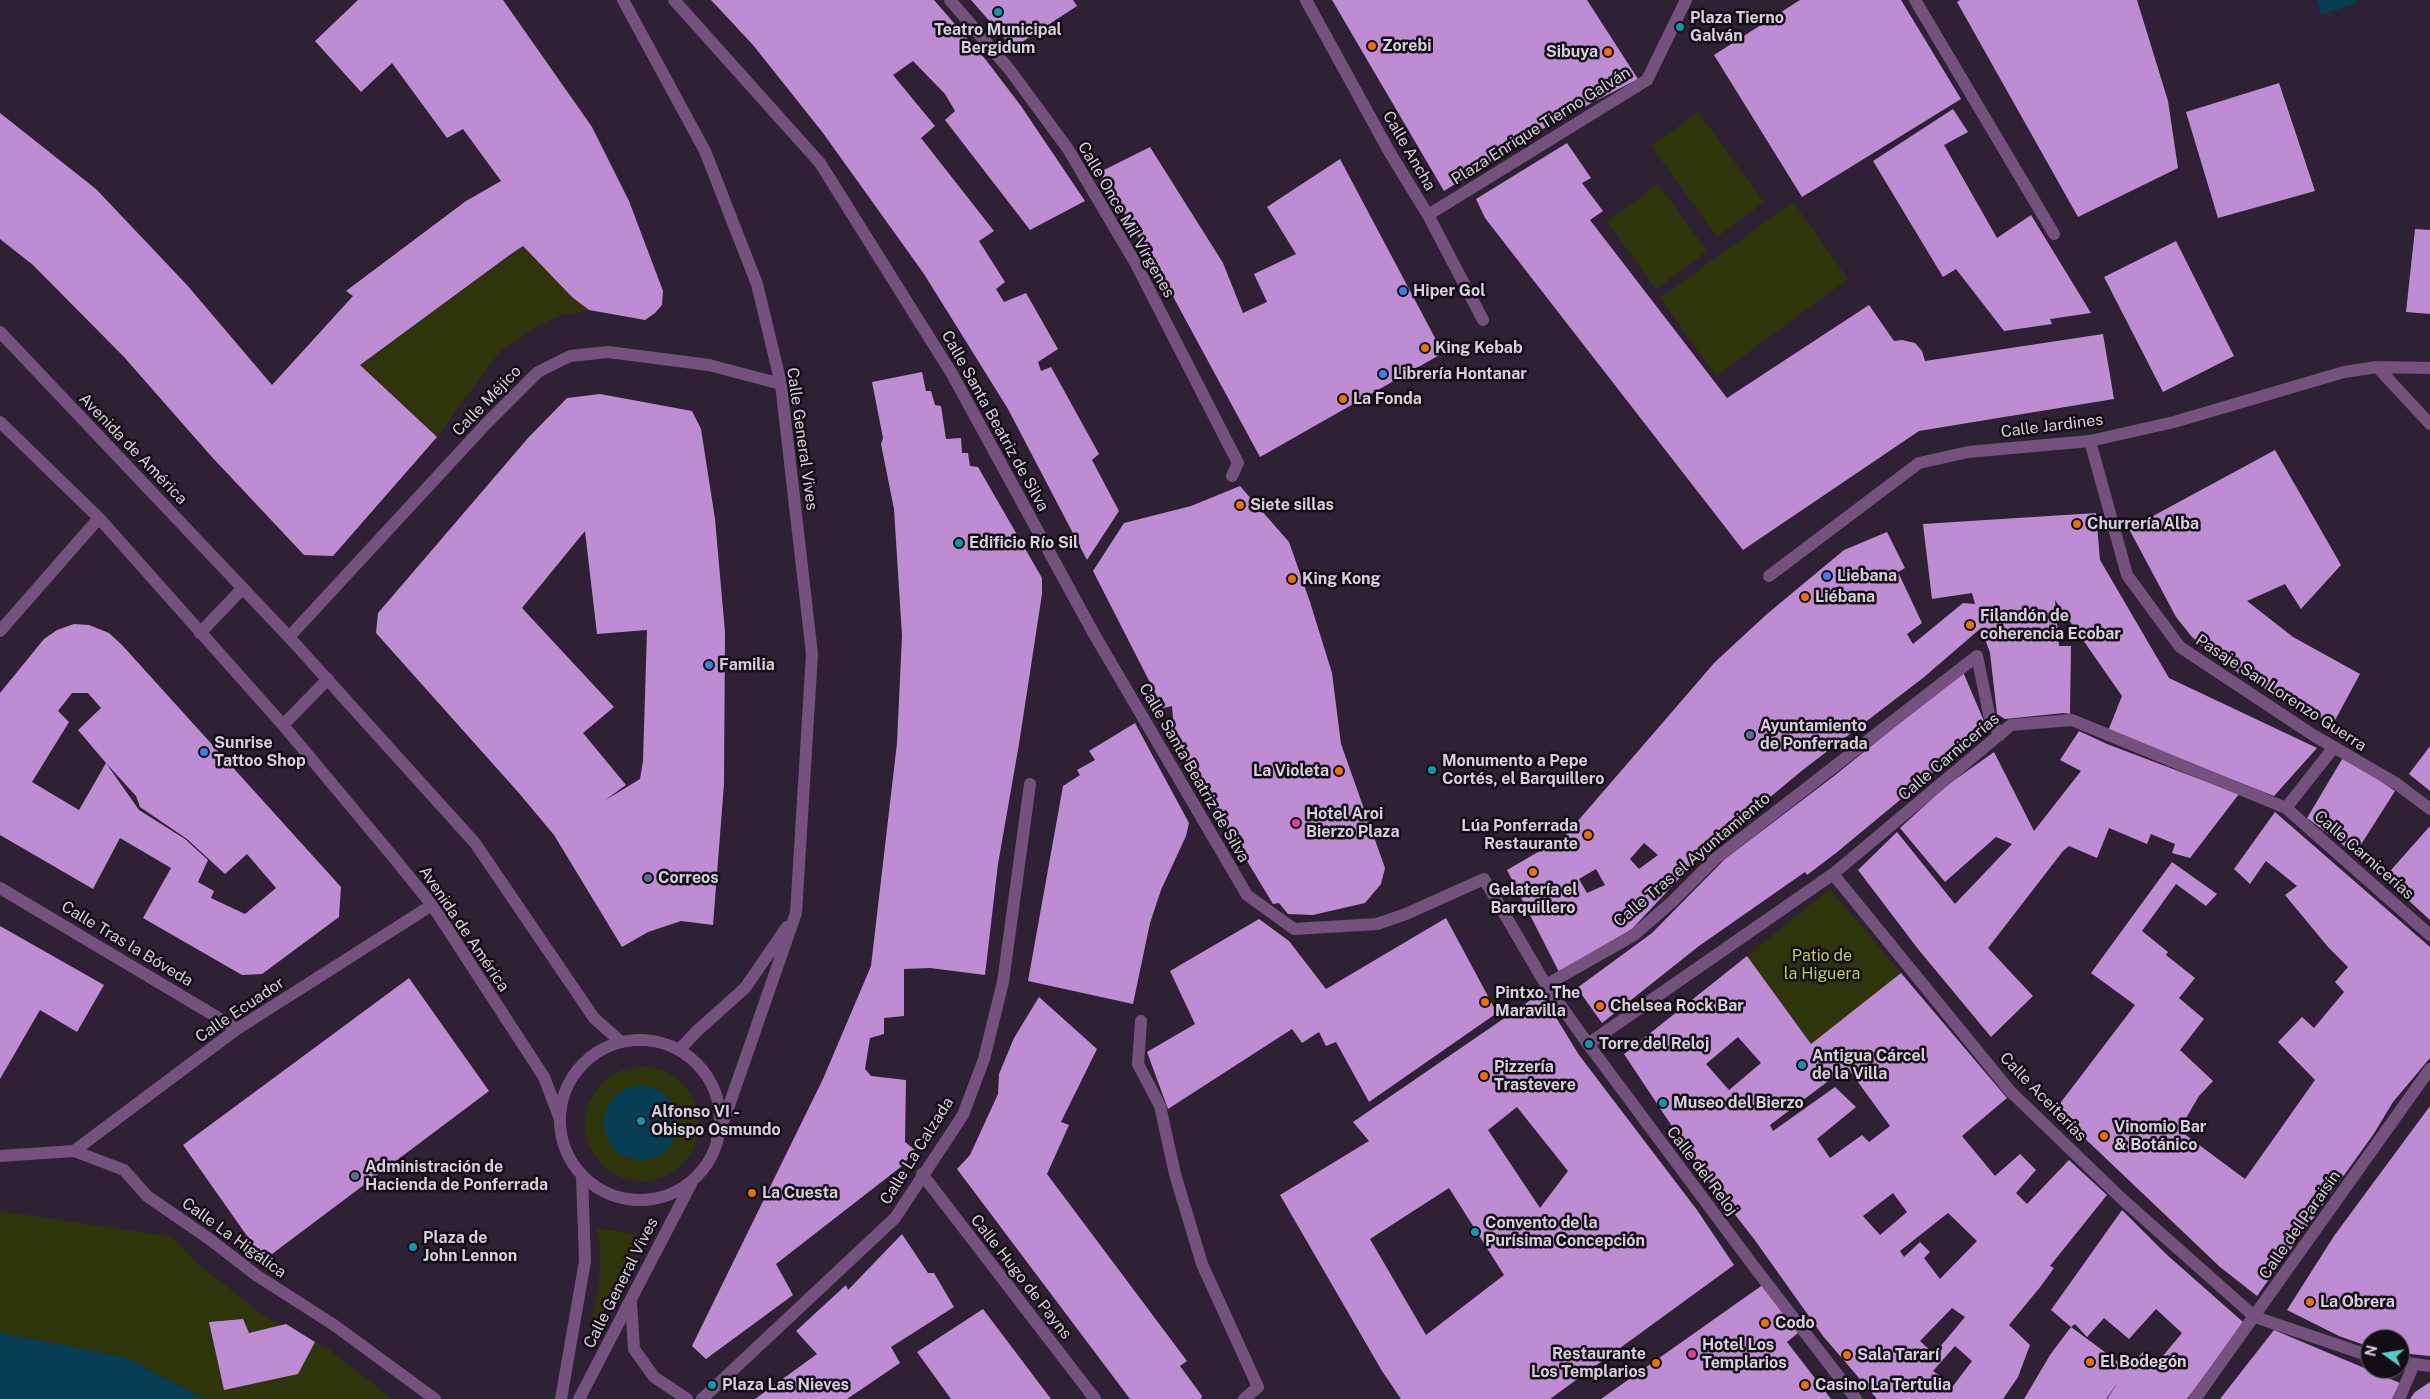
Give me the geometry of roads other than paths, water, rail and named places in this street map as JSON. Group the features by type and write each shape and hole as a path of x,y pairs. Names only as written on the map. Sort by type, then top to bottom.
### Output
{"street":[{"name":"Calle General Vives","path":"623,0 704,151 757,284 781,384 812,654 796,913 717,1140"},
{"name":"Calle Santa Beatriz de Silva","path":"674,0 820,163 952,374 1094,634 1247,895 1294,929 1377,924 1406,914 1484,879"},
{"name":"Calle Once Mil Vírgenes","path":"950,0 1009,69 1068,149 1112,223 1136,264 1238,463 1232,476"},
{"name":"Calle Ancha","path":"1306,0 1390,153 1428,215 1483,320"},
{"name":"Plaza Enrique Tierno Galván","path":"1428,215 1647,80 1686,0"},
{"path":"1915,0 2054,234"},
{"name":"Avenida de América","path":"0,332 289,637 476,843 594,1018 621,1042"},
{"name":"Calle Méjico","path":"289,637 485,425 538,372 570,356 608,352 709,365 781,384"},
{"path":"2377,367 2430,424"},
{"name":"Calle Jardines","path":"1769,576 1919,463 1968,452 2090,441 2174,422 2344,372 2377,367 2430,368"},
{"name":"Avenida de América","path":"0,422 99,518 283,725 432,905 544,1077 560,1119"},
{"name":"Pasaje San Lorenzo Guerra","path":"2090,441 2127,575 2180,647 2334,747 2397,784 2430,809"},
{"path":"0,631 99,518"},
{"path":"200,632 243,588"},
{"name":"Calle Tras el Ayuntamiento","path":"1546,985 1634,935 1715,859 1977,656 1990,719 2000,735"},
{"path":"283,725 328,679"},
{"name":"Calle Carnicerías","path":"1588,1044 1834,874 2011,725 2072,720 2286,808 2430,935"},
{"path":"2286,808 2334,747"},
{"name":"Calle La Calzada","path":"702,1399 895,1218 922,1174 963,1115 984,1059 1003,982 1030,784"},
{"name":"Calle Aceiterías","path":"1834,874 2010,1091 2122,1199 2255,1317"},
{"name":"Calle del Reloj","path":"1484,879 1546,985 1588,1044 1752,1264 1856,1399"},
{"name":"Calle Tras la Bóveda","path":"0,888 237,1029"},
{"name":"Calle Ecuador","path":"74,1151 237,1029 432,905"},
{"path":"679,1050 745,988 796,913"},
{"path":"1141,1021 1138,1064 1160,1106 1175,1174 1202,1264 1258,1387 1244,1399"},
{"path":"652,1041 679,1050 705,1074 714,1092 719,1110 717,1140 709,1161 692,1181 665,1197 643,1201 618,1198 600,1190 582,1176 564,1146 560,1119 566,1088 582,1065 603,1049 621,1042 652,1041"},
{"name":"Calle del Paraisín","path":"2195,1399 2430,1069"},
{"name":"Calle La Higálica","path":"0,1156 74,1151 124,1170 147,1196 208,1238 256,1275 334,1325 435,1399"},
{"name":"Calle Hugo de Payns","path":"922,1174 1094,1399"},
{"name":"Calle General Vives","path":"561,1399 585,1261 582,1176"},
{"name":"Calle General Vives","path":"579,1399 631,1302 692,1181"},
{"path":"631,1302 634,1349 654,1377 687,1399"},
{"path":"2255,1317 2360,1353"},
{"path":"2410,1363 2430,1366"},
{"path":"2398,1399 2414,1364"}],"water":[{"path":"2317,0 2355,0 2356,3 2321,15"},
{"path":"641,1086 662,1092 672,1102 678,1123 672,1144 662,1154 641,1160 620,1154 610,1144 604,1123 610,1102 620,1092"},
{"path":"0,1333 124,1357 204,1399 0,1399"}],"place":[{"name":"Teatro Municipal Bergidum","path":"998,12"},
{"name":"Plaza Tierno Galván","path":"1680,27"},
{"name":"Zorebi","path":"1372,46"},
{"name":"Sibuya","path":"1608,52"},
{"name":"Hiper Gol","path":"1403,291"},
{"name":"King Kebab","path":"1425,348"},
{"name":"Librería Hontanar","path":"1383,374"},
{"name":"La Fonda","path":"1343,399"},
{"name":"Siete sillas","path":"1240,505"},
{"name":"Churrería Alba","path":"2077,524"},
{"name":"Edificio Río Sil","path":"959,543"},
{"name":"Liebana","path":"1827,576"},
{"name":"King Kong","path":"1292,579"},
{"name":"Liébana","path":"1805,597"},
{"name":"Filandón de coherencia Ecobar","path":"1970,625"},
{"name":"Familia","path":"709,665"},
{"name":"Ayuntamiento de Ponferrada","path":"1750,735"},
{"name":"Sunrise Tattoo Shop","path":"204,752"},
{"name":"Monumento a Pepe Cortés, el Barquillero","path":"1432,770"},
{"name":"La Violeta","path":"1339,771"},
{"name":"Hotel Aroi Bierzo Plaza","path":"1296,823"},
{"name":"Lúa Ponferrada Restaurante","path":"1588,835"},
{"name":"Gelatería el Barquillero","path":"1533,872"},
{"name":"Correos","path":"648,878"},
{"name":"Pintxo. The Maravilla","path":"1485,1002"},
{"name":"Chelsea Rock Bar","path":"1600,1006"},
{"name":"Torre del Reloj","path":"1589,1044"},
{"name":"Antigua Cárcel de la Villa","path":"1802,1065"},
{"name":"Pizzería Trastevere","path":"1484,1076"},
{"name":"Museo del Bierzo","path":"1663,1103"},
{"name":"Alfonso VI - Obispo Osmundo","path":"641,1121"},
{"name":"Vinomio Bar & Botánico","path":"2104,1136"},
{"name":"Administración de Hacienda de Ponferrada","path":"355,1176"},
{"name":"La Cuesta","path":"752,1193"},
{"name":"Convento de la Purísima Concepción","path":"1475,1232"},
{"name":"Plaza de John Lennon","path":"413,1247"},
{"name":"La Obrera","path":"2310,1302"},
{"name":"Codo","path":"1765,1323"},
{"name":"Hotel Los Templarios","path":"1692,1354"},
{"name":"Sala Tararí","path":"1847,1355"},
{"name":"El Bodegón","path":"2090,1362"},
{"name":"Restaurante Los Templarios","path":"1656,1363"},
{"name":"Plaza Las Nieves","path":"712,1385"},
{"name":"Casino La Tertulia","path":"1805,1385"}],"park label":[{"name":"Patio de la Higuera","path":"1822,965"}]}
